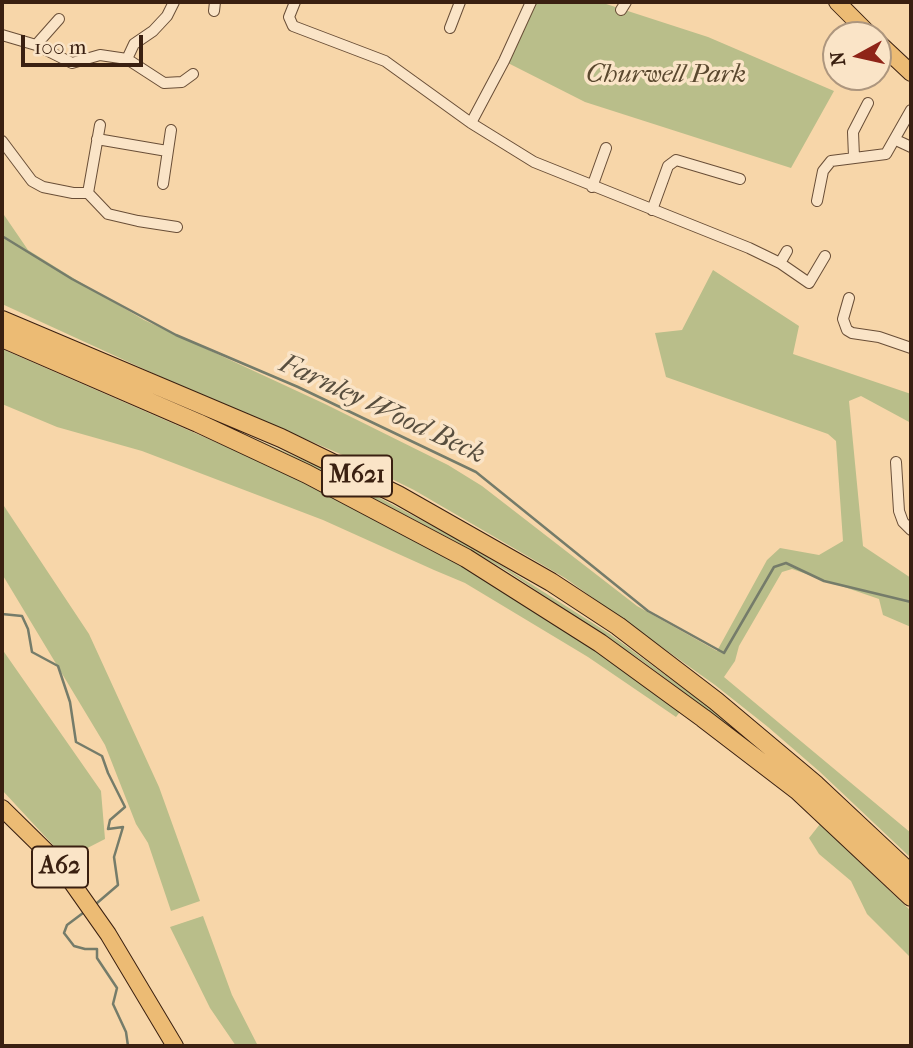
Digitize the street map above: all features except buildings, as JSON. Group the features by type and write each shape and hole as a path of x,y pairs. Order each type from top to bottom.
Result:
{"highway":[{"name":"M621","path":"2,320 281,438 397,495 551,582 618,626 716,701 816,785 911,874"},
{"name":"M621","path":"2,338 198,423 307,474 466,558 544,606 703,718 797,790 911,897"}],"main road":[{"path":"837,2 856,21"},
{"path":"892,55 911,73"},
{"name":"A62","path":"2,808 58,863 108,934 175,1046"}],"street":[{"path":"127,59 134,44 153,31 167,16 174,2"},
{"path":"295,2 289,17 293,26 385,61 471,122 534,162 748,248 780,263 809,283 825,256"},
{"path":"450,28 460,2"},
{"path":"471,122 531,2"},
{"path":"36,45 59,19"},
{"path":"2,35 36,45 72,63 100,55 127,59 164,83 182,82 193,74"},
{"path":"854,157 853,132 868,103"},
{"path":"817,201 827,165 831,161 886,154 911,110"},
{"path":"88,192 100,125"},
{"path":"163,184 171,130"},
{"path":"97,139 167,151"},
{"path":"896,140 911,147"},
{"path":"2,141 32,181 43,187 59,192 88,192 108,214 138,222 177,227"},
{"path":"592,187 606,148"},
{"path":"652,210 672,161 682,160 740,180"},
{"path":"780,263 787,251"},
{"path":"849,298 843,319 847,330 911,348"},
{"path":"895,463 899,511 903,522 911,530"}],"green space":[{"name":"Churwell Park","path":"531,2 600,2 708,37 822,86 822,91 834,91 791,168 585,102 504,61"},
{"path":"2,212 28,250 78,281 144,320 325,404 448,465 482,486 637,606 717,651 767,560 780,548 819,555 843,541 836,441 828,434 666,377 655,333 682,330 713,270 799,326 793,354 911,394 911,423 861,396 849,401 863,546 911,578 911,627 883,615 879,599 792,569 782,572 724,677 911,833 911,858 768,727 715,685 565,578 414,490 345,456 170,381 2,304"},
{"path":"2,327 333,473 509,570 610,634 749,737 903,875 911,884 911,889 802,786 747,739 638,658 507,571 321,471 2,330"},
{"path":"2,349 312,484 440,550 520,598 682,709 676,717 588,657 465,583 323,520 142,451 57,427 2,404"},
{"path":"2,503 89,634 159,787 200,901 171,911 148,843 136,824 105,745 2,574"},
{"path":"2,649 101,791 105,839 66,859 2,790"},
{"path":"820,824 911,911 911,958 867,914 851,881 819,854 809,838"},
{"path":"203,916 232,995 258,1046 236,1046 210,1008 170,927"}],"waterway":[{"name":"Farnley Wood Beck","path":"2,236 72,279 176,335 298,387 476,472 648,611 724,653 774,567 786,563 824,581 911,602"},
{"name":"Farnley Wood Beck","path":"2,614 22,616 28,629 32,652 58,666 70,702 76,742 102,756 125,807 110,820 108,829 123,827 114,857 118,885 97,903"},
{"name":"Farnley Wood Beck","path":"83,913 67,925 64,933 74,946 97,949 97,958 117,988 113,1004 126,1032 128,1046"}]}
